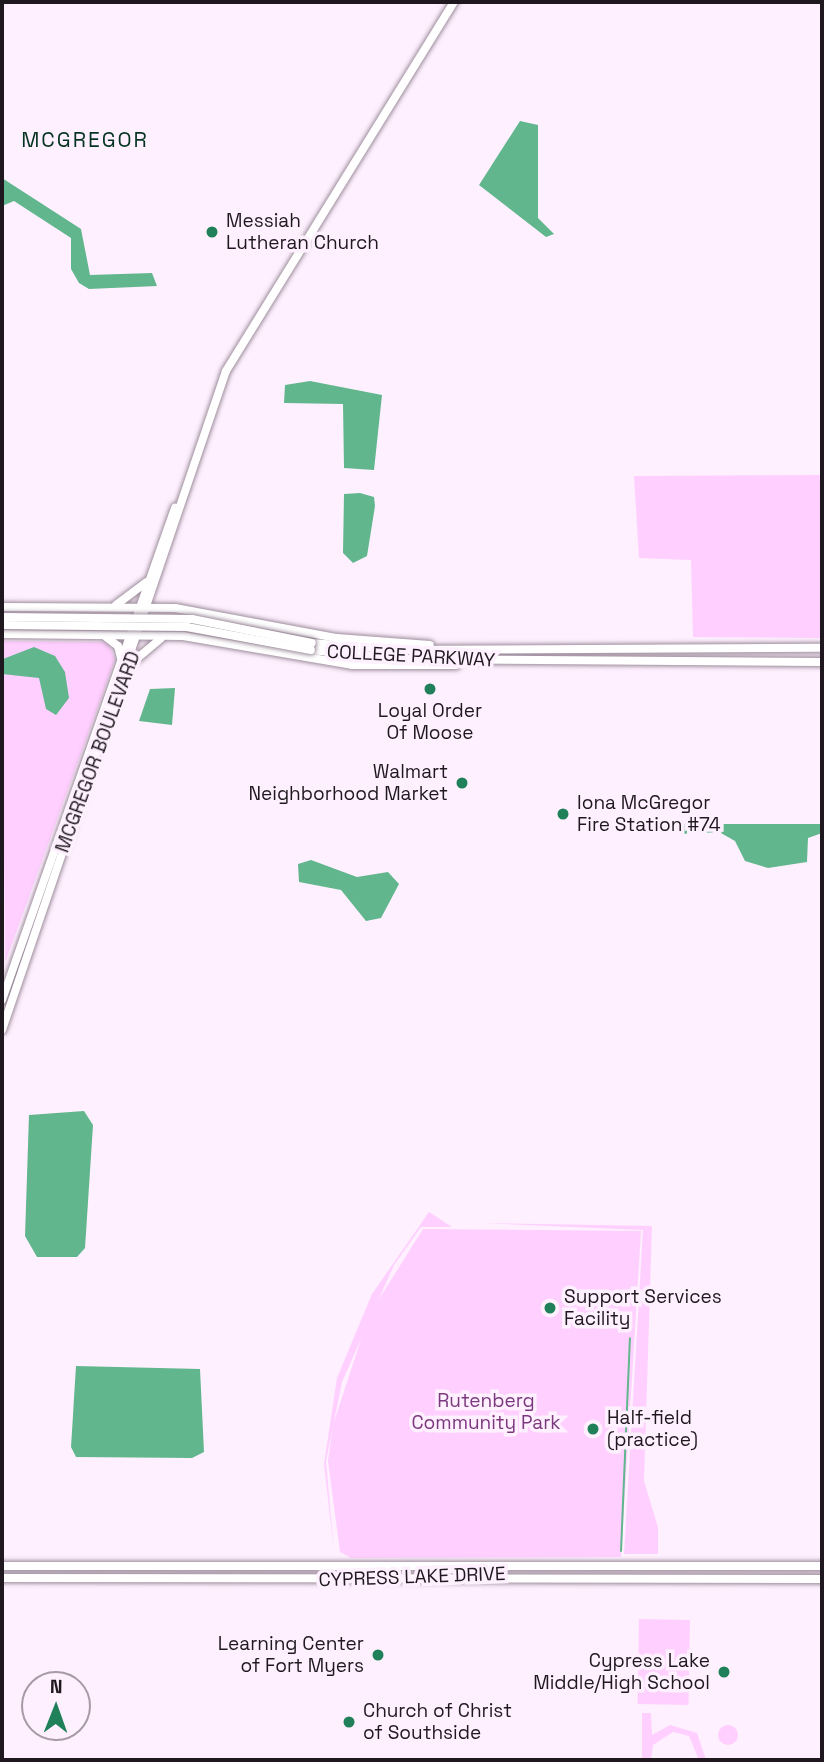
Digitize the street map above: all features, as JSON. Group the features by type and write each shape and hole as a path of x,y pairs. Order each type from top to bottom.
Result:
{"main road":[{"name":"MCGREGOR BOULEVARD","path":"2,1030 127,672 152,572 239,347 454,2"},
{"name":"MCGREGOR BOULEVARD","path":"140,621 157,585 190,473"},
{"path":"99,608 131,599 152,572"},
{"path":"157,585 160,598 179,608 337,638 485,649"},
{"path":"2,607 114,608 174,636 352,666 490,660"},
{"path":"99,608 109,621 99,635"},
{"path":"110,635 140,621 179,608"},
{"path":"174,636 173,625 179,608"},
{"name":"COLLEGE PARKWAY","path":"2,617 192,620 312,647 822,648"},
{"path":"2,634 129,636 140,621"},
{"name":"COLLEGE PARKWAY","path":"2,625 187,627 312,647 490,660 822,662"},
{"path":"99,635 115,642 121,662"},
{"name":"MCGREGOR BOULEVARD","path":"2,1000 129,636"},
{"path":"127,672 149,643 174,636"},
{"name":"CYPRESS LAKE DRIVE","path":"2,1566 611,1561 822,1566"},
{"path":"121,1566 121,1579"},
{"name":"CYPRESS LAKE DRIVE","path":"2,1578 822,1579"}],"green space":[{"path":"822,475 822,638 693,637 691,560 639,558 634,476"},
{"path":"2,641 101,642 109,644 115,660 5,963"},
{"path":"429,1212 452,1227 421,1227 394,1265 342,1382 326,1461 334,1552 324,1464 337,1378 372,1294"},
{"path":"482,1223 652,1226 644,1481 658,1527 658,1554 624,1554 643,1230"},
{"name":"Rutenberg Community Park","path":"423,1229 641,1231 621,1557 351,1558 340,1552 328,1461 333,1425 369,1315"},
{"path":"639,1619 690,1620 689,1705 638,1704"},
{"path":"642,1713 651,1713 652,1735 670,1725 697,1733 706,1760 699,1760 689,1736 673,1732 653,1745 651,1760 642,1760"},
{"path":"728,1725 735,1728 738,1735 735,1742 728,1745 721,1742 718,1735 721,1728"}],"shaded area":[{"path":"520,121 538,125 538,218 554,234 546,237 479,185"},
{"path":"2,178 81,229 90,275 152,273 157,286 89,289 79,283 71,269 71,238 14,201 2,206"},
{"path":"310,381 382,395 374,470 344,468 343,404 284,403 285,385"},
{"path":"360,493 374,497 375,506 367,556 353,563 343,553 344,494"},
{"path":"34,647 55,656 65,672 69,698 56,715 46,709 39,678 2,674 3,659"},
{"path":"175,688 172,725 139,721 150,689"},
{"path":"654,824 822,824 822,833 808,838 807,862 768,868 745,861 735,841 719,832 681,834"},
{"path":"311,860 357,877 388,872 399,884 381,918 366,921 341,890 299,882 298,864"},
{"path":"84,1111 93,1125 85,1248 77,1257 37,1257 25,1236 29,1115"},
{"path":"76,1366 200,1369 204,1452 192,1458 76,1457 71,1447"}],"waterway":[{"path":"621,1551 630,1338"}],"place":[{"name":"Messiah Lutheran Church","path":"212,232"},
{"name":"Loyal Order Of Moose","path":"430,689"},
{"name":"Walmart Neighborhood Market","path":"462,783"},
{"name":"Iona McGregor Fire Station #74","path":"563,814"},
{"name":"Support Services Facility","path":"550,1308"},
{"name":"Half-field (practice)","path":"593,1429"},
{"name":"Learning Center of Fort Myers","path":"378,1655"},
{"name":"Cypress Lake Middle/High School","path":"724,1672"},
{"name":"Church of Christ of Southside","path":"349,1722"}],"district":[{"name":"MCGREGOR","path":"85,140"}]}
